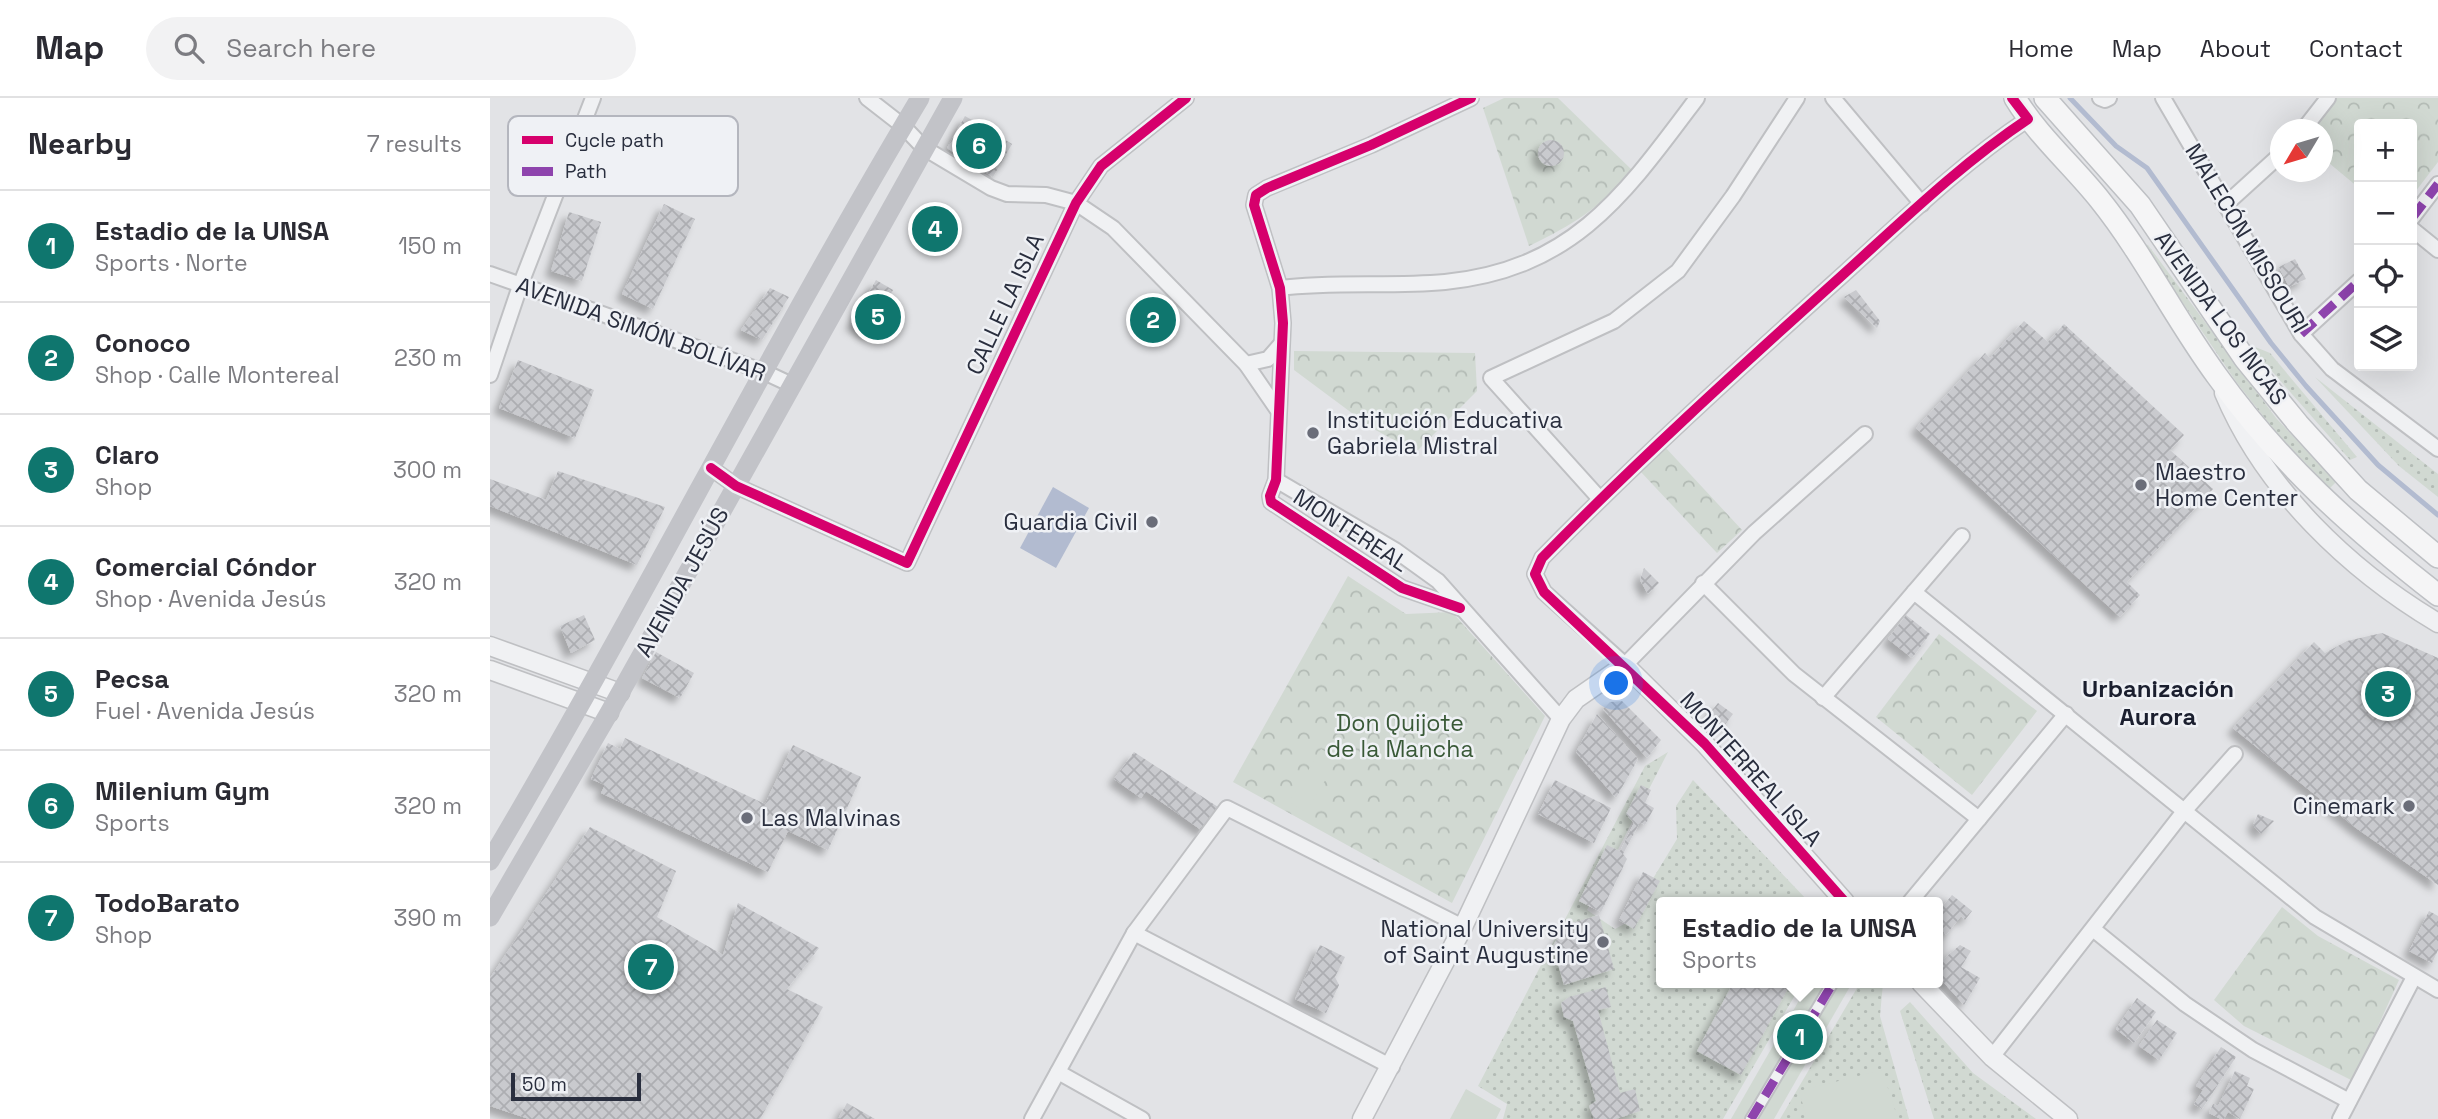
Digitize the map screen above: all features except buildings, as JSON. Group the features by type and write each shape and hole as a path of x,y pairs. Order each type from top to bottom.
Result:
{"main road":[{"name":"AVENIDA JESÚS","path":"490,861 582,702 762,371 920,98"},
{"name":"AVENIDA JESÚS","path":"490,917 609,713 953,98"},
{"name":"AVENIDA LOS INCAS","path":"2014,98 2028,118 2100,200 2217,377 2261,433 2330,507 2438,595"},
{"name":"AVENIDA LOS INCAS","path":"2045,98 2140,205 2245,359 2298,424 2358,489 2438,557"},
{"path":"860,202 886,218"},
{"path":"509,828 535,842"}],"street":[{"path":"586,116 593,98"},
{"path":"867,98 904,125 924,149 991,188 1007,194 1046,195 1076,203 1113,228 1246,364 1277,409"},
{"name":"CALLE LA ISLA","path":"736,486 907,562 1076,203 1101,166 1186,98"},
{"name":"MONTEREAL","path":"1460,608 1402,589 1271,502 1270,496 1276,480 1277,409 1282,344 1280,288 1254,205 1256,195 1267,188 1371,145 1471,98"},
{"path":"1280,288 1322,283 1442,282 1483,277 1513,267 1565,243 1615,203 1696,98"},
{"path":"1600,499 1491,378 1615,321 1678,271 1734,196 1797,98"},
{"path":"1833,98 1922,204"},
{"path":"2100,98 2109,98"},
{"name":"MALECÓN MISSOURI","path":"2163,98 2301,334 2332,369 2438,449"},
{"path":"2312,119 2328,98"},
{"path":"1625,665 1545,592 1535,573 1542,558 1664,435 1922,204 1999,138 2028,118"},
{"path":"2225,205 2270,164"},
{"path":"2417,211 2438,184"},
{"path":"490,375 520,286 555,196"},
{"path":"2417,233 2438,250"},
{"name":"AVENIDA SIMÓN BOLÍVAR","path":"490,274 762,371 792,385"},
{"path":"2301,334 2354,286"},
{"path":"1246,364 1268,359 1282,344"},
{"name":"AVENIDA LOS INCAS","path":"2217,377 2248,443 2275,482 2308,519 2385,586 2438,624"},
{"path":"1363,1119 1463,927 1561,719 1576,699 1625,665 1703,583 1865,434"},
{"path":"710,468 736,486"},
{"name":"MONTEREAL","path":"1276,480 1395,550 1438,581 1561,719"},
{"path":"1823,698 1962,536"},
{"path":"1703,583 1794,674 1979,819"},
{"path":"1914,592 2315,917 2438,990"},
{"path":"490,646 620,693"},
{"name":"MONTERREAL ISLA","path":"1625,665 1705,744 1841,897"},
{"path":"490,670 609,713"},
{"path":"1914,897 2066,714"},
{"path":"1992,1057 2185,810 2235,754"},
{"path":"1032,1119 1134,933 1227,808 1463,927"},
{"path":"2093,929 2185,1004 2253,1051 2349,1101"},
{"path":"1134,933 1392,1067"},
{"path":"2340,1119 2414,977"},
{"path":"1751,1119 1830,988"},
{"path":"1926,988 1992,1057 2068,1119"},
{"path":"1058,1072 1142,1119"}],"green space":[{"path":"1504,98 1558,98 1632,170 1585,214 1529,246 1483,108"},
{"path":"2337,98 2438,98 2438,162 2417,189 2417,119 2354,119 2354,184 2333,166 2333,119 2321,119"},
{"path":"2143,244 2148,245 2276,418 2336,482 2330,488 2279,436 2237,383"},
{"path":"2248,344 2270,353 2357,457 2350,460"},
{"path":"1294,351 1475,353 1477,391 1416,452 1372,428 1294,370"},
{"path":"2315,377 2438,474 2438,497 2399,466"},
{"path":"1665,447 1742,530 1717,553 1640,471"},
{"name":"Don Quijote de la Mancha","path":"1348,576 1406,614 1452,612 1545,716 1452,903 1233,782"},
{"path":"1939,634 2037,711 1972,795 1876,717"},
{"path":"1321,749 1338,759 1306,812 1289,802"},
{"path":"1668,752 1587,910 1615,929 1626,923 1677,839 1676,806 1693,780 1804,897 1656,897 1656,988 1799,988 1723,1119 1503,1119 1507,1104 1478,1086 1645,766"},
{"path":"2282,907 2318,936 2399,980 2353,1081 2244,1026 2214,1000"},
{"path":"1806,988 1849,988 1774,1119 1731,1119"},
{"path":"1857,988 1883,988 1880,1016 1909,1119 1780,1119"},
{"path":"1910,1002 1973,1073 2036,1119 1934,1119 1900,1011"},
{"path":"1882,1070 1898,1119 1807,1119 1799,1091"},
{"path":"1466,1089 1501,1109 1496,1119 1450,1119"}],"water":[{"path":"1053,487 1089,508 1056,568 1020,548"}],"waterway":[{"path":"2070,98 2116,146 2147,168 2271,343 2306,386 2378,465 2438,515"}],"marked path":[{"path":"2417,211 2438,184"},
{"path":"2301,334 2354,286"},
{"path":"1751,1119 1830,988"}],"cycle path":[{"path":"711,468 736,486 907,563 1076,203 1101,166 1186,98"},
{"path":"1460,608 1402,588 1271,502 1270,496 1276,480 1283,323 1280,288 1254,205 1256,195 1267,188 1371,145 1471,98"},
{"path":"1841,897 1705,744 1544,592 1535,574 1542,558 1724,382 1930,196 2028,119 2012,98"}],"place":[{"name":"Milenium Gym","path":"979,146"},
{"name":"Comercial Cóndor","path":"935,229"},
{"name":"Pecsa","path":"878,317"},
{"name":"Conoco","path":"1153,320"},
{"name":"Institución Educativa Gabriela Mistral","path":"1313,433"},
{"name":"Maestro Home Center","path":"2141,485"},
{"name":"Guardia Civil","path":"1152,522"},
{"name":"Claro","path":"2388,694"},
{"name":"Cinemark","path":"2409,806"},
{"name":"Las Malvinas","path":"747,818"},
{"name":"National University of Saint Augustine","path":"1603,942"},
{"name":"TodoBarato","path":"651,967"},
{"name":"Estadio de la UNSA","path":"1800,1037"}],"district":[{"name":"Urbanización Aurora","path":"2158,703"}]}
